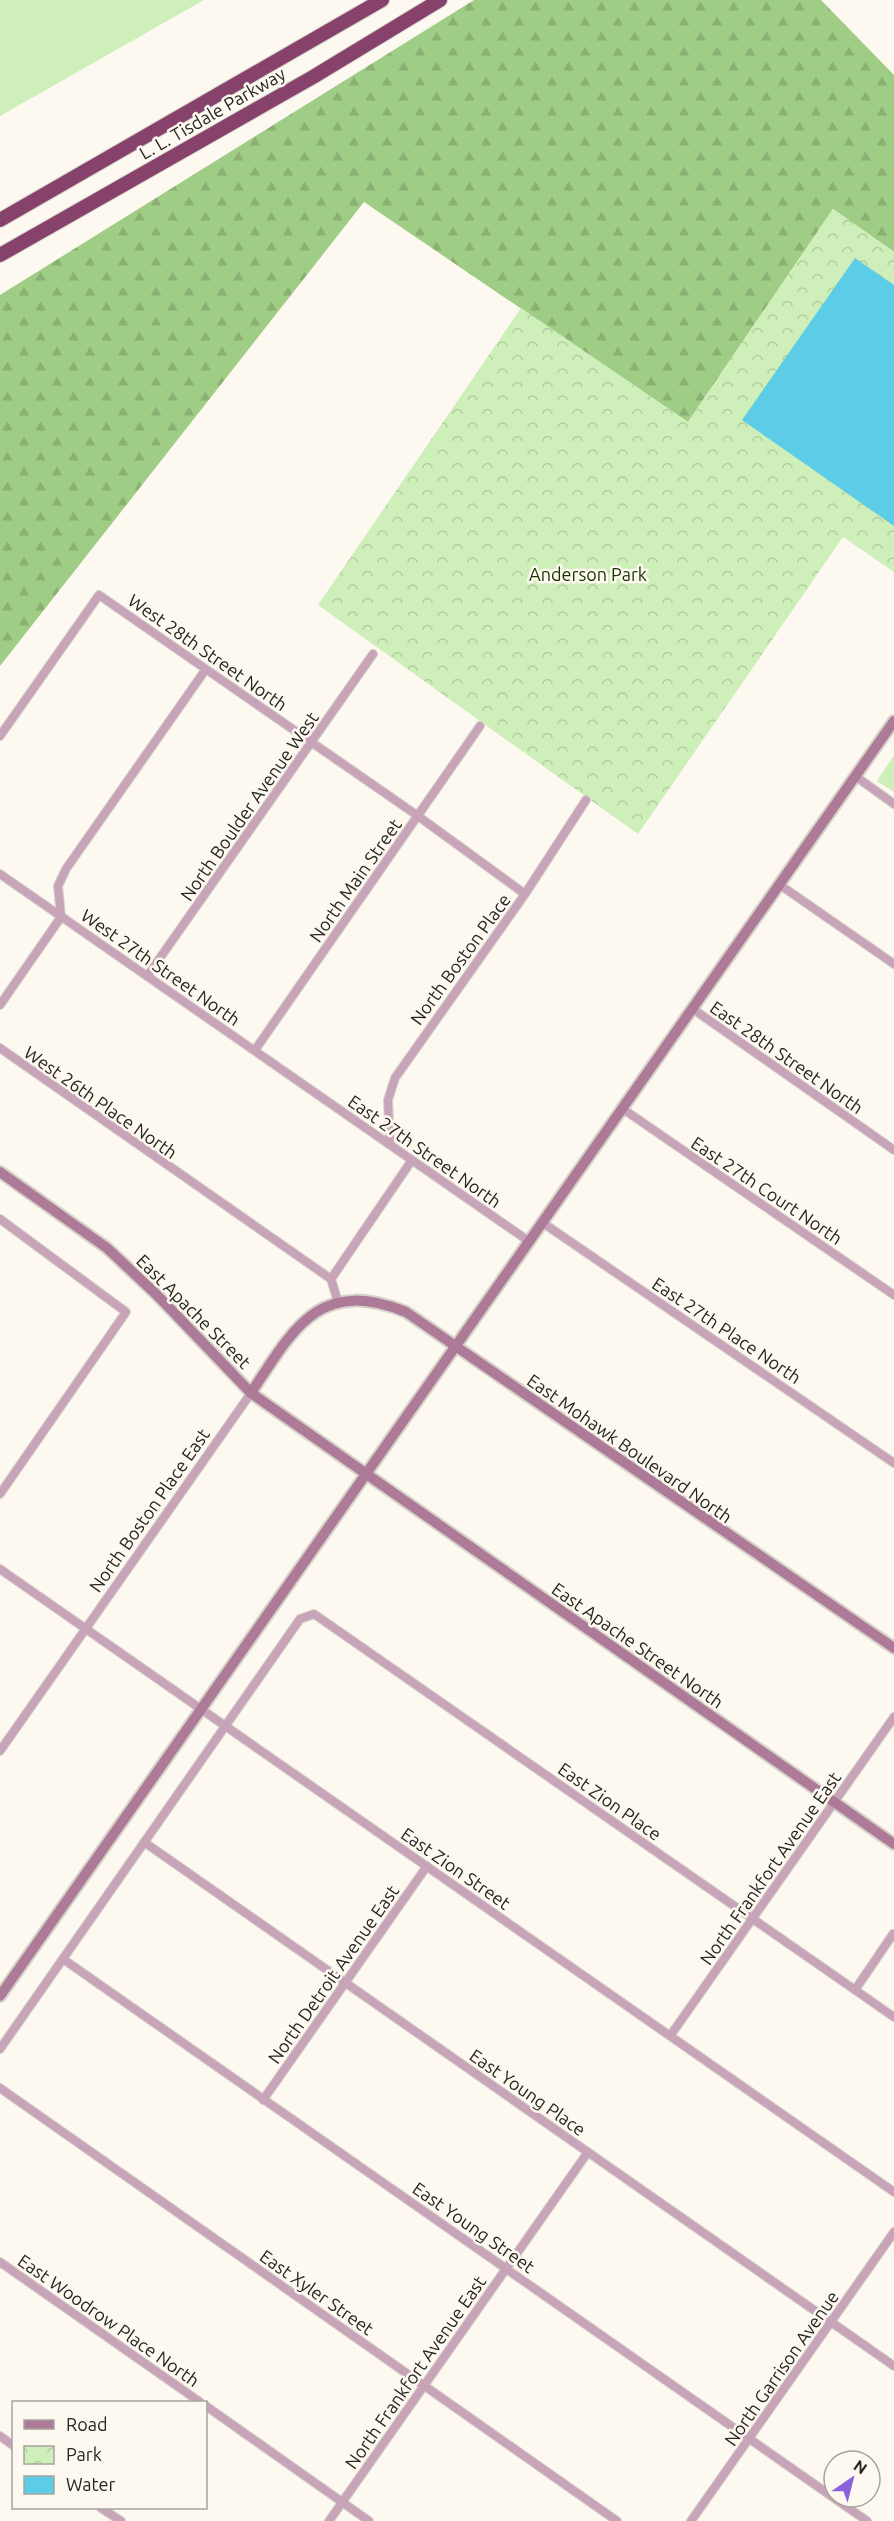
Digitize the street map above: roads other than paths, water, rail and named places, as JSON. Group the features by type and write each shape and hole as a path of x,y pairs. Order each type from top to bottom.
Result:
{"highway":[{"name":"L. L. Tisdale Parkway","path":"0,220 382,0"},
{"name":"L. L. Tisdale Parkway","path":"0,255 303,82 440,0"}],"main road":[{"path":"0,1996 364,1473 456,1347 894,721"},
{"name":"East Apache Street","path":"0,1172 107,1248 157,1295 251,1393 364,1473"},
{"name":"East Mohawk Boulevard North","path":"338,1302 365,1299 384,1303 406,1312 894,1648"},
{"name":"North Boston Place East","path":"251,1393 291,1333 304,1320 338,1302"},
{"name":"East Apache Street North","path":"364,1473 891,1841"}],"street":[{"name":"West 28th Street North","path":"0,736 99,595 418,816"},
{"name":"North Boulder Avenue West","path":"148,975 373,654"},
{"path":"0,1005 61,917 58,886 66,869 206,669"},
{"name":"North Main Street","path":"255,1050 480,726"},
{"path":"855,776 894,804"},
{"name":"North Boston Place","path":"390,1145 388,1100 395,1078 525,894 586,800"},
{"path":"418,816 525,894"},
{"name":"West 27th Street North","path":"0,874 304,1084"},
{"path":"780,885 894,964"},
{"name":"East 28th Street North","path":"693,1009 894,1150"},
{"name":"West 26th Place North","path":"0,1048 185,1180 331,1279"},
{"name":"East 27th Street North","path":"304,1084 530,1242"},
{"name":"East 27th Court North","path":"623,1109 894,1295"},
{"path":"338,1302 331,1279 412,1160"},
{"path":"0,1220 126,1312 0,1494"},
{"name":"East 27th Place North","path":"543,1223 894,1463"},
{"name":"North Boston Place East","path":"0,1751 251,1393"},
{"name":"East Zion Street","path":"0,1569 894,2192"},
{"name":"East Zion Place","path":"226,1726 300,1619 307,1616 319,1616 894,2017"},
{"name":"North Frankfort Avenue East","path":"670,2036 894,1717"},
{"path":"0,2049 226,1726"},
{"name":"East Young Place","path":"144,1842 894,2366"},
{"name":"North Detroit Avenue East","path":"263,2100 427,1866"},
{"path":"855,1990 893,1935"},
{"name":"East Young Street","path":"63,1959 867,2521"},
{"name":"East Xyler Street","path":"0,2088 617,2521"},
{"name":"North Frankfort Avenue East","path":"329,2521 588,2152"},
{"name":"North Garrison Avenue","path":"691,2521 894,2232"},
{"name":"East Woodrow Place North","path":"0,2262 197,2401"},
{"name":"East Woodrow Place North","path":"207,2407 369,2521"},
{"path":"103,2509 121,2521"}],"water":[{"path":"855,258 894,285 894,526 742,420"}],"park label":[{"name":"Anderson Park","path":"588,574"}]}
